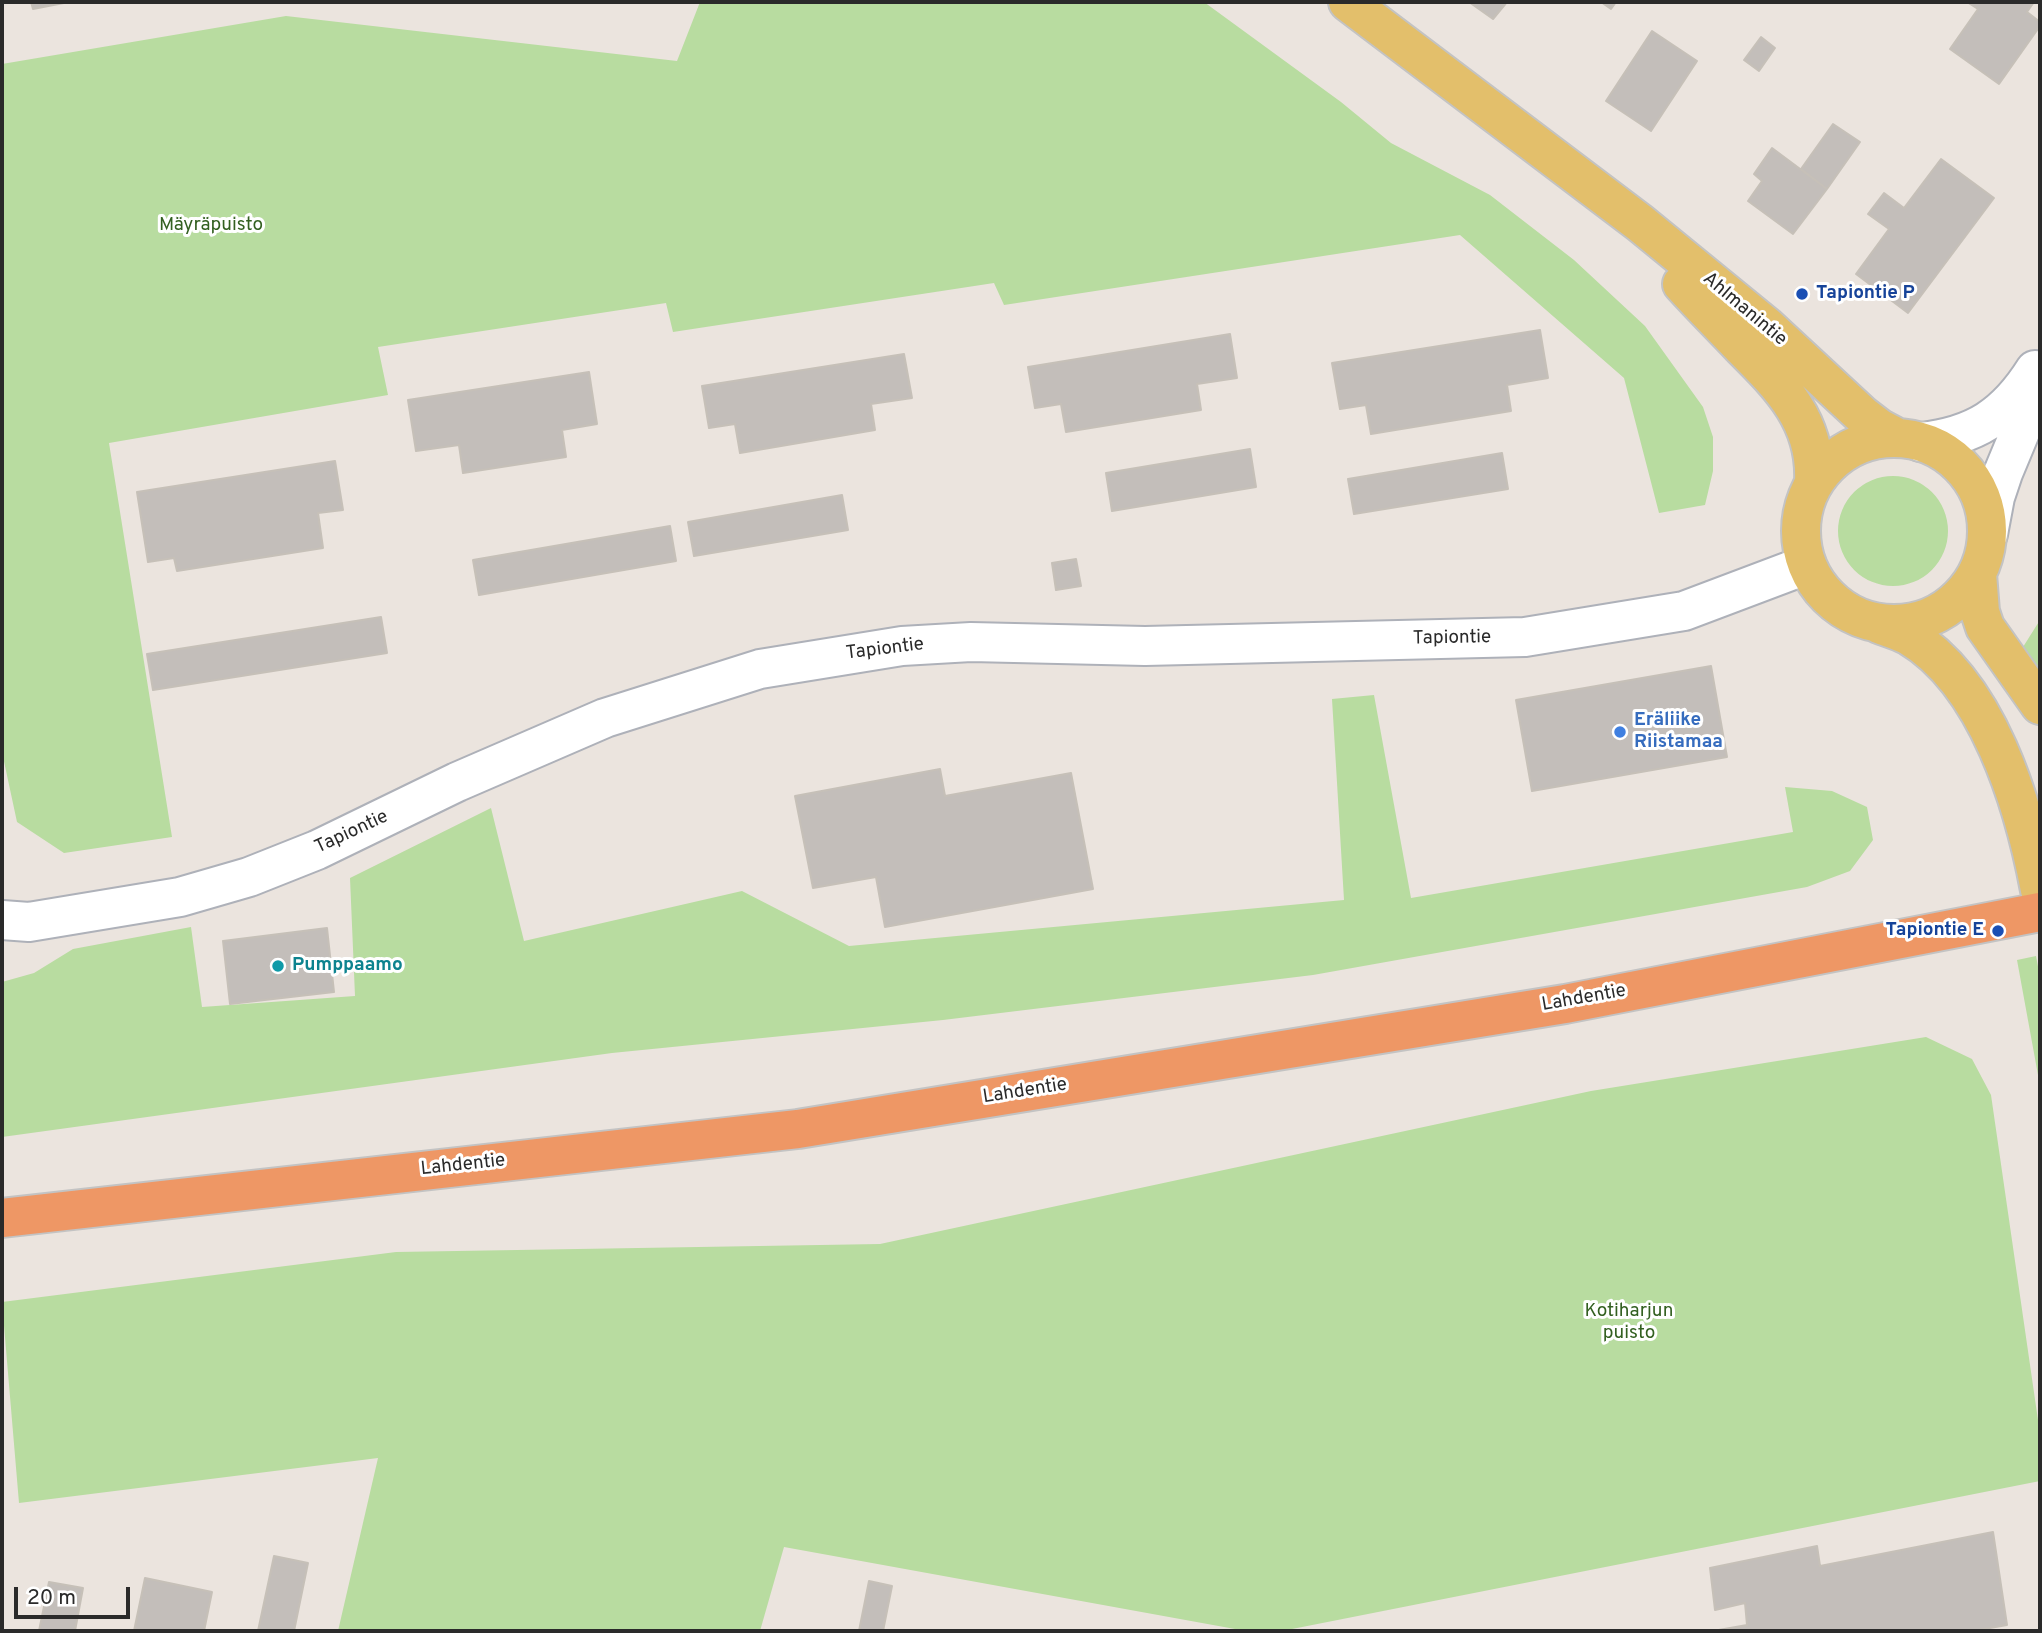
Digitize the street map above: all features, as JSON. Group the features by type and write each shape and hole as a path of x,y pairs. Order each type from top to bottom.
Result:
{"highway":[{"name":"Lahdentie","path":"2,1218 798,1129 1565,1004 2040,912"}],"main road":[{"name":"Ahlmanintie","path":"1348,2 1640,223 1766,326 1862,415 1879,428 1909,439"},
{"name":"Ahlmanintie","path":"1589,186 1781,387 1797,410 1811,441 1815,462 1814,482"},
{"path":"1879,624 1909,624 1933,616 1952,604 1977,574 1988,534 1984,504 1973,480 1956,460 1934,445 1909,439 1873,441 1838,457 1820,472 1807,493 1801,517 1800,541 1806,565 1823,593 1848,613 1907,635 1954,676 1986,722 2001,755 2031,843 2040,890"},
{"path":"1977,574 1980,612 1985,627 2040,705"}],"street":[{"path":"1909,439 1965,434 1980,426 2010,403 2040,363"},
{"path":"1988,534 1999,485 2040,384"},
{"name":"Tapiontie","path":"2,920 29,922 180,897 249,877 317,850 457,782 605,718 760,669 902,646 971,642 1145,646 1525,637 1684,611 1806,565"}],"green space":[{"name":"Mäyräpuisto","path":"700,2 1204,2 1341,102 1391,143 1490,195 1574,260 1645,326 1703,407 1713,437 1713,471 1705,505 1659,513 1624,378 1460,235 1004,305 994,283 673,332 666,303 378,347 388,395 109,443 172,837 64,853 17,822 2,752 2,64 286,16 677,61"},
{"path":"1893,476 1914,480 1932,492 1944,510 1948,531 1944,552 1932,570 1914,582 1893,586 1872,582 1854,570 1842,552 1838,531 1842,510 1854,492 1872,480"},
{"path":"2040,620 2040,669 2023,647"},
{"path":"1374,695 1411,898 1793,832 1785,787 1832,791 1867,807 1873,840 1850,871 1807,887 1313,975 943,1020 612,1053 2,1137 2,982 34,973 73,949 191,927 202,1007 355,996 350,878 491,808 524,941 742,891 849,946 1344,900 1332,699"},
{"path":"2036,956 2040,977 2040,1086 2017,960"},
{"name":"Kotiharjun puisto","path":"1926,1037 1972,1059 1991,1095 2040,1434 2040,1481 1282,1631 1246,1631 784,1547 760,1631 338,1631 378,1458 19,1503 2,1302 396,1252 880,1244 1591,1091"}],"building":[{"path":"31,2 69,2 33,9"},
{"path":"1469,2 1507,2 1493,19"},
{"path":"1601,2 1616,2 1611,9"},
{"path":"1967,2 2034,2 2027,12 2040,22 2040,26 1999,84 1950,49 1978,9"},
{"path":"1652,31 1697,61 1651,131 1606,101"},
{"path":"1761,37 1775,48 1759,71 1744,60"},
{"path":"1833,124 1860,142 1827,189 1801,169"},
{"path":"1772,148 1827,189 1793,234 1748,201 1762,181 1754,174"},
{"path":"1941,159 1994,198 1908,313 1856,274 1889,229 1868,214 1884,193 1904,208"},
{"path":"1540,330 1548,378 1507,385 1511,411 1371,434 1366,405 1340,409 1332,363"},
{"path":"1230,334 1237,378 1197,384 1201,410 1066,432 1061,404 1035,408 1028,367"},
{"path":"904,354 912,398 871,404 875,430 740,453 735,424 709,428 702,386"},
{"path":"589,372 597,424 562,430 566,457 463,473 459,445 416,451 408,400"},
{"path":"1250,449 1256,487 1112,511 1106,473"},
{"path":"1502,453 1508,489 1354,514 1348,479"},
{"path":"335,461 343,510 318,513 323,548 177,571 174,558 148,562 137,492"},
{"path":"842,495 848,530 694,556 688,522"},
{"path":"670,526 676,561 479,595 473,560"},
{"path":"1076,559 1081,586 1056,590 1052,563"},
{"path":"381,617 387,653 153,690 147,654"},
{"path":"1711,666 1727,757 1532,791 1516,700"},
{"path":"940,769 945,796 1071,773 1093,889 885,927 876,877 813,888 795,796"},
{"name":"Pumppaamo","path":"327,928 334,992 230,1004 223,941"},
{"path":"1993,1532 2007,1625 1973,1631 1713,1631 1747,1625 1745,1603 1715,1610 1710,1568 1817,1546 1820,1566"},
{"path":"274,1556 308,1563 294,1631 258,1631"},
{"path":"145,1578 212,1592 204,1631 134,1631"},
{"path":"869,1581 892,1586 883,1631 859,1631"},
{"path":"49,1582 83,1588 75,1631 39,1631"}],"place":[{"name":"Tapiontie P","path":"1802,294"},
{"name":"Eräliike Riistamaa","path":"1620,732"},
{"name":"Tapiontie E","path":"1998,931"},
{"name":"Pumppaamo","path":"278,966"}]}
